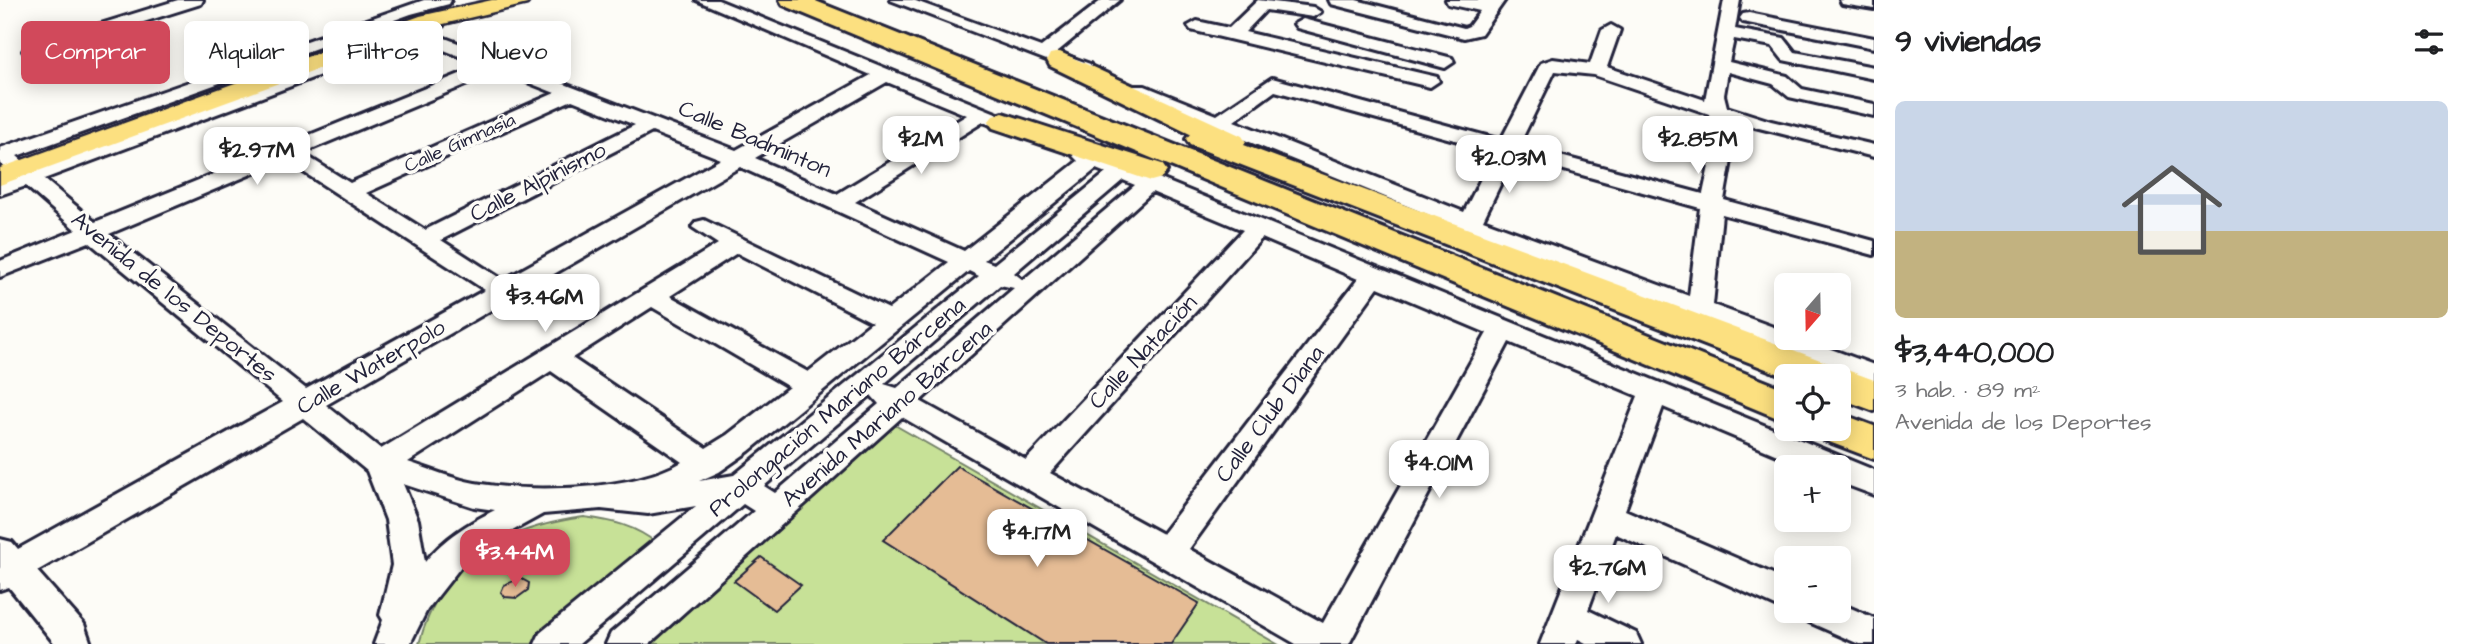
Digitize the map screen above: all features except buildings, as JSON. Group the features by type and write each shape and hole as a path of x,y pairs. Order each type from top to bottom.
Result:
{"highway":[{"path":"792,0 1417,258 1774,402"},
{"path":"848,0 1370,205 1791,364"},
{"path":"1051,57 1370,205"},
{"path":"992,118 1417,258"},
{"path":"1851,387 1874,396"},
{"path":"1851,434 1874,443"}],"main road":[{"path":"9,166 410,17 445,0"},
{"path":"309,68 428,22 520,0"},
{"path":"9,166 265,84"}],"street":[{"path":"128,21 195,0"},
{"path":"393,0 421,5"},
{"path":"0,188 9,166 421,5 445,0"},
{"path":"704,0 1806,455"},
{"path":"898,0 1051,57 1470,223 1874,375"},
{"path":"1051,57 1112,0"},
{"path":"1337,0 1463,36"},
{"path":"1454,0 1494,4"},
{"path":"1848,0 1874,4"},
{"path":"1233,34 1262,4 1313,12 1445,62"},
{"path":"1278,64 1426,88 1463,36 1475,30 1494,4"},
{"path":"443,22 471,10"},
{"path":"1219,123 1278,64 1313,12"},
{"path":"1729,15 1874,43"},
{"path":"1700,309 1712,203 1725,138 1714,95 1729,15"},
{"path":"1729,15 1778,43 1789,55 1874,73"},
{"path":"1196,26 1233,34 1278,64 1510,147 1874,248"},
{"path":"1597,70 1611,30"},
{"path":"1470,223 1548,67 1561,64 1597,70 1716,111 1874,151"},
{"path":"1720,65 1780,80 1796,93 1874,110"},
{"name":"Calle Waterpolo","path":"4,566 307,404 887,75"},
{"path":"0,270 457,82"},
{"name":"Calle Badminton","path":"548,84 738,158 1029,289"},
{"name":"Calle Gimnasia","path":"349,192 572,93"},
{"path":"838,204 992,118"},
{"name":"Calle Alpinismo","path":"424,240 652,124"},
{"path":"286,152 503,291"},
{"name":"Prolongación Mariano Bárcena","path":"601,497 678,479 708,464 1093,160"},
{"name":"Avenida de los Deportes","path":"9,166 380,465 474,495 537,502 601,497 648,502 740,486"},
{"name":"Prolongación Mariano Bárcena","path":"553,644 1121,172"},
{"name":"Avenida Mariano Bárcena","path":"624,644 1150,183"},
{"path":"704,227 891,321"},
{"name":"Calle Natación","path":"1028,476 1258,228"},
{"path":"380,465 736,243"},
{"name":"Calle Club Diana","path":"1167,553 1373,276"},
{"path":"652,296 810,386"},
{"path":"834,367 1329,644 1503,330"},
{"path":"552,358 708,464"},
{"path":"1623,644 1563,631 1654,392"},
{"name":"Avenida de los Deportes","path":"380,465 402,520 409,565 394,637"},
{"path":"1851,474 1874,483"},
{"path":"740,486 777,510"},
{"name":"Avenida de los Deportes","path":"394,637 433,573 451,554 482,531 537,502"},
{"path":"1607,516 1774,590"},
{"path":"4,566 71,635 73,644"},
{"path":"1849,623 1874,634"}],"green space":[{"path":"893,424 1277,644 652,644"},
{"path":"584,517 623,525 658,544 532,644 419,644 429,615 443,590 479,553 527,530"}]}
